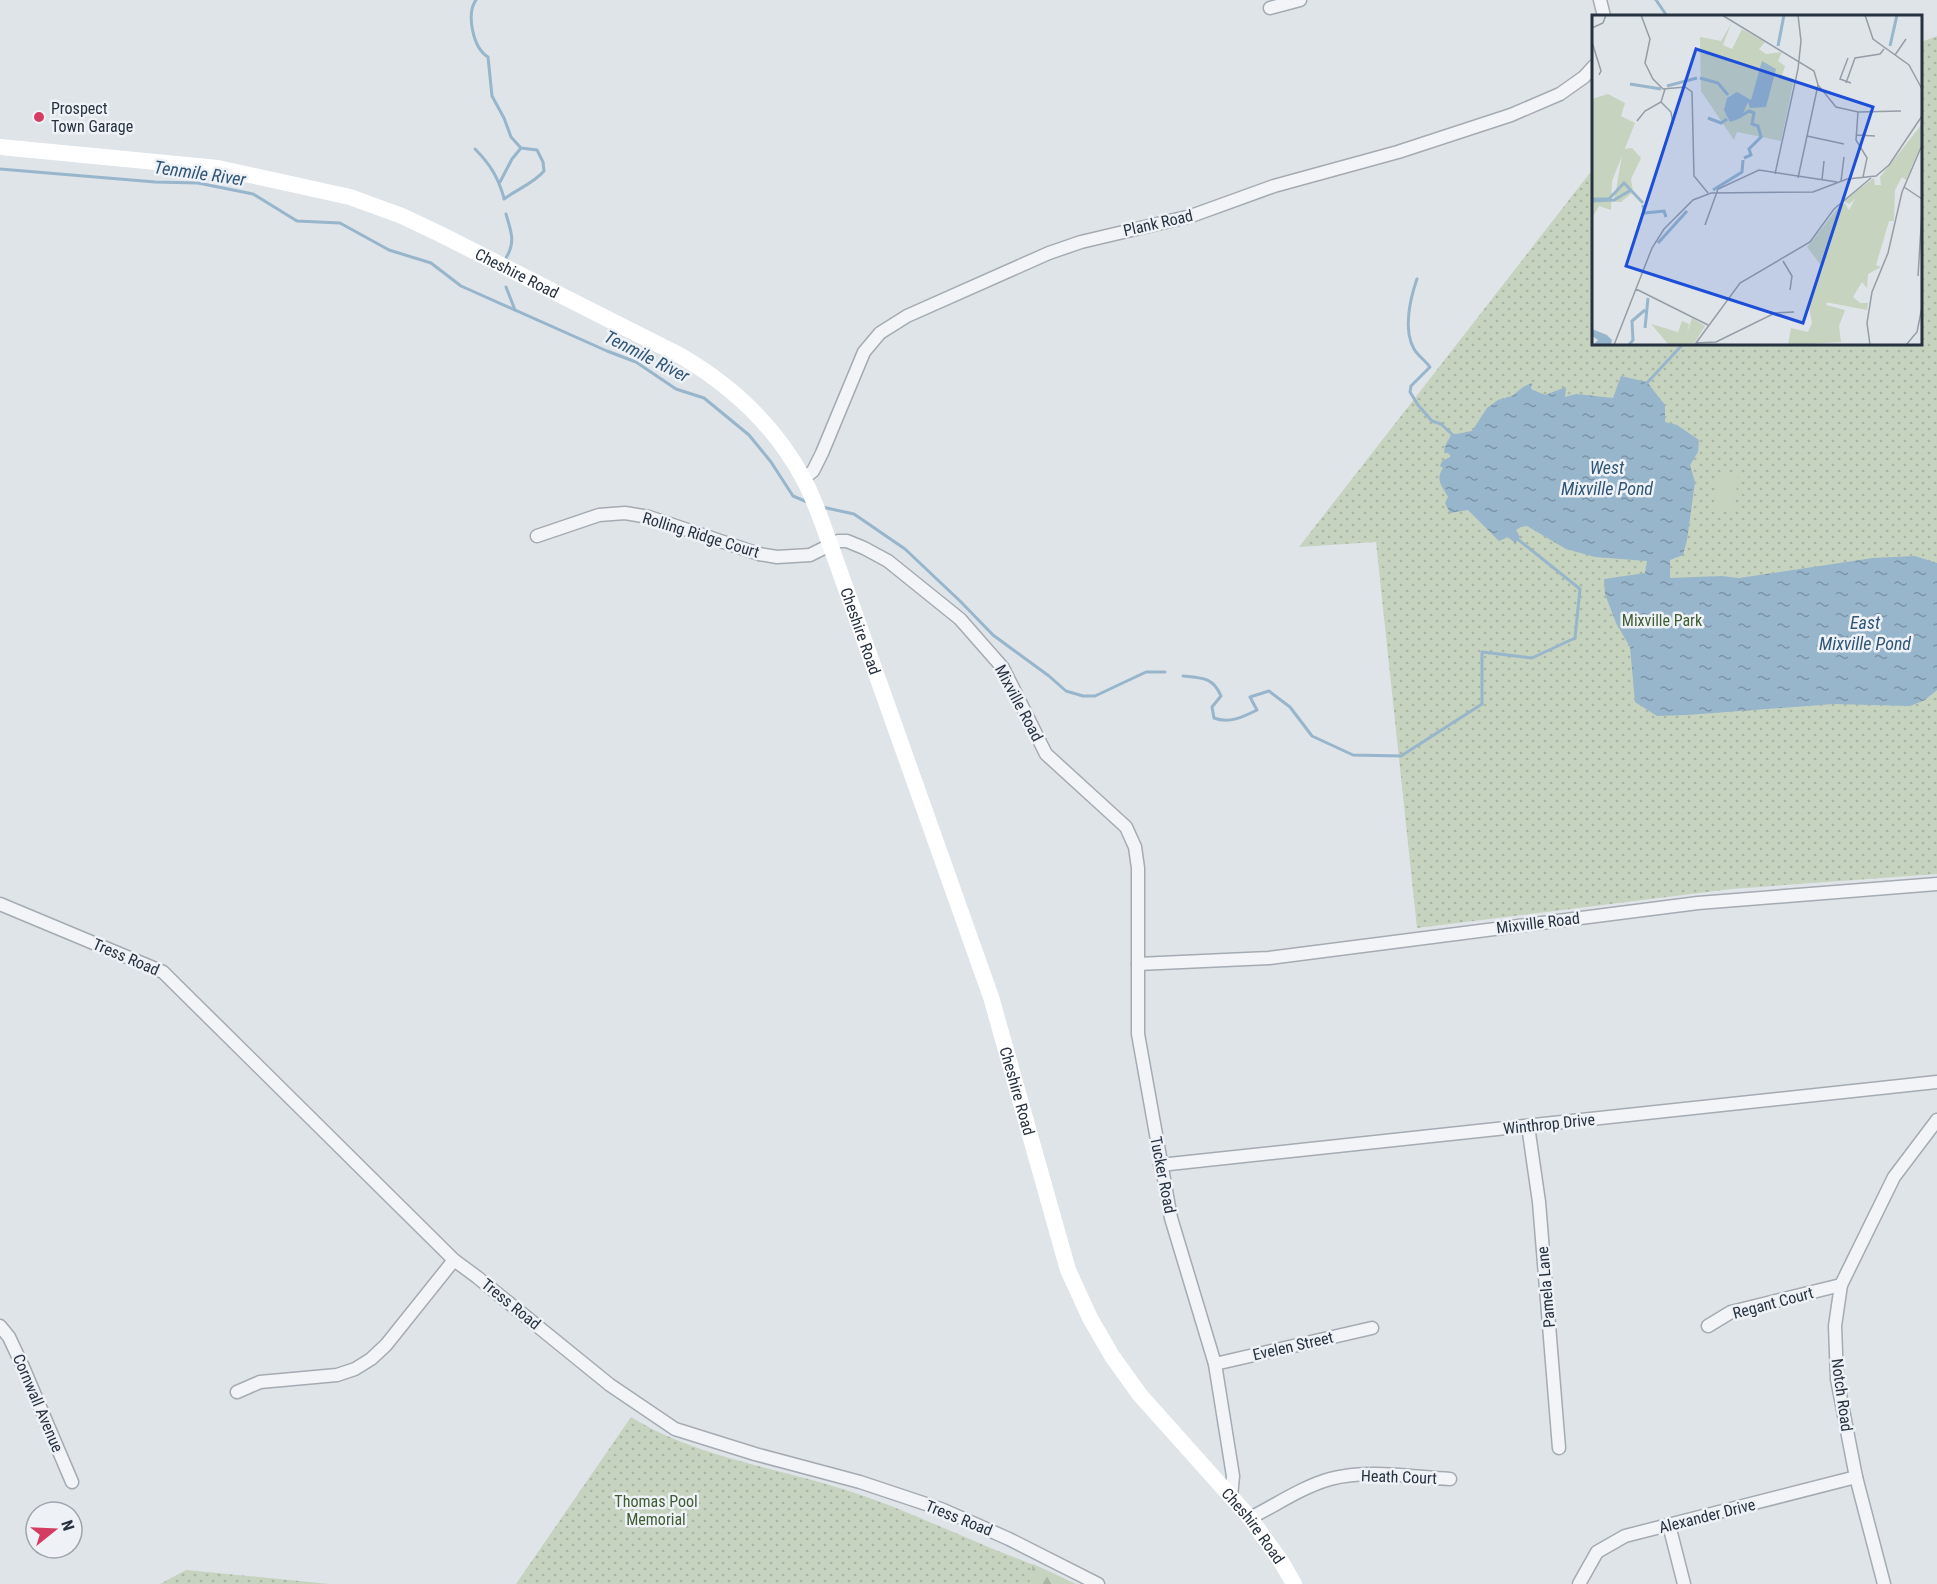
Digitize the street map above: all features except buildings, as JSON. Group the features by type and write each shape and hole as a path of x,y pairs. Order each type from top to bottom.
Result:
{"main road":[{"name":"Cheshire Road","path":"0,147 218,168 350,197 402,216 572,300 709,372 752,410 782,446 803,479 830,544 991,997 1068,1270 1090,1318 1112,1356 1140,1395 1250,1518 1294,1584"}],"street":[{"path":"1270,8 1300,0"},
{"path":"1600,0 1604,15"},
{"name":"Plank Road","path":"803,479 813,471 822,453 864,352 880,333 907,316 1049,253 1081,242 1191,216 1274,186 1398,152 1511,116 1560,94 1584,77 1592,67"},
{"name":"Rolling Ridge Court","path":"537,536 599,515 625,513 649,517 759,554 777,557 810,555 830,544"},
{"name":"Mixville Road","path":"830,544 847,541 888,561 960,619 1003,668 1046,754 1125,827 1135,847"},
{"name":"Tucker Road","path":"1135,847 1138,868 1138,1034 1171,1218 1215,1364 1233,1476 1231,1497"},
{"name":"Mixville Road","path":"1138,964 1269,958 1698,903 1937,884"},
{"name":"Tress Road","path":"0,904 163,972 454,1260 610,1385 675,1429 755,1454 860,1482 941,1509 1009,1539 1098,1584"},
{"name":"Winthrop Drive","path":"1160,1165 1937,1082"},
{"name":"Notch Road","path":"1884,1584 1856,1477 1837,1379 1835,1326 1841,1285 1894,1177 1937,1120"},
{"name":"Pamela Lane","path":"1528,1126 1539,1202 1559,1448"},
{"path":"237,1392 260,1382 337,1375 356,1369 386,1345 454,1260"},
{"name":"Regant Court","path":"1708,1326 1731,1312 1841,1285"},
{"name":"Cornwall Avenue","path":"0,1326 14,1347 72,1482"},
{"name":"Evelen Street","path":"1215,1364 1372,1328"},
{"name":"Heath Court","path":"1250,1518 1329,1480 1361,1474 1450,1479"},
{"name":"Alexander Drive","path":"1579,1584 1597,1552 1625,1536 1856,1477"},
{"path":"1669,1525 1684,1584"}],"green space":[{"name":"Mixville Park","path":"1937,36 1937,874 1731,889 1417,928 1376,542 1299,547 1592,170 1592,345 1922,345 1922,42"},
{"path":"1718,472 1738,475 1734,513 1713,510"},
{"name":"Thomas Pool Memorial","path":"631,1417 656,1431 708,1452 819,1482 883,1503 1047,1570 1072,1584 516,1584"},
{"path":"1033,1564 1076,1584 1029,1584"},
{"path":"186,1570 330,1584 160,1584"}],"water":[{"path":"1621,376 1647,382 1665,405 1665,422 1677,425 1699,440 1698,452 1690,465 1695,482 1687,540 1683,555 1670,560 1670,578 1722,576 1739,578 1873,558 1915,556 1937,563 1937,690 1925,700 1910,706 1833,704 1687,715 1657,716 1635,702 1630,647 1616,623 1605,594 1604,579 1645,573 1647,561 1595,557 1566,549 1527,526 1516,530 1520,537 1515,543 1508,537 1499,541 1468,510 1450,513 1445,503 1448,497 1439,480 1443,468 1440,466 1442,461 1450,457 1450,453 1444,453 1451,435 1472,431 1487,408 1498,400 1512,396 1532,383 1531,389 1545,395 1566,387 1565,397 1576,394 1613,398"}],"waterway":[{"path":"476,0 471,22 478,46 488,57 492,96 511,137 521,148 537,150 543,162 544,171 540,175 504,199"},
{"path":"1656,0 1666,15"},
{"path":"500,182 512,159 521,148"},
{"path":"475,149 493,171 504,198"},
{"name":"Tenmile River","path":"0,169 155,182 198,183 253,194 297,221 340,223 389,250 431,263 461,286 636,362 676,389 704,398 749,435 771,462 793,496 807,502"},
{"path":"506,214 512,241 506,258"},
{"path":"1417,279 1410,305 1409,333 1417,354 1430,367 1411,386 1410,392 1432,421 1441,424 1454,436"},
{"path":"506,287 515,310"},
{"path":"1646,384 1682,345"},
{"name":"Tenmile River","path":"822,507 854,514 905,549 993,635 1066,691 1083,696 1095,696 1146,672 1165,672"},
{"name":"Tenmile River","path":"1183,676 1206,680 1218,690 1221,696 1212,707 1214,718 1231,720 1252,713 1257,710 1250,697 1269,691 1290,707 1312,736 1353,755 1401,756 1482,704 1482,652 1532,658 1575,638 1580,589 1515,537"}],"place":[{"name":"Prospect Town Garage","path":"39,117"}],"water label":[{"name":"West Mixville Pond","path":"1607,477"},
{"name":"East Mixville Pond","path":"1865,632"}]}
